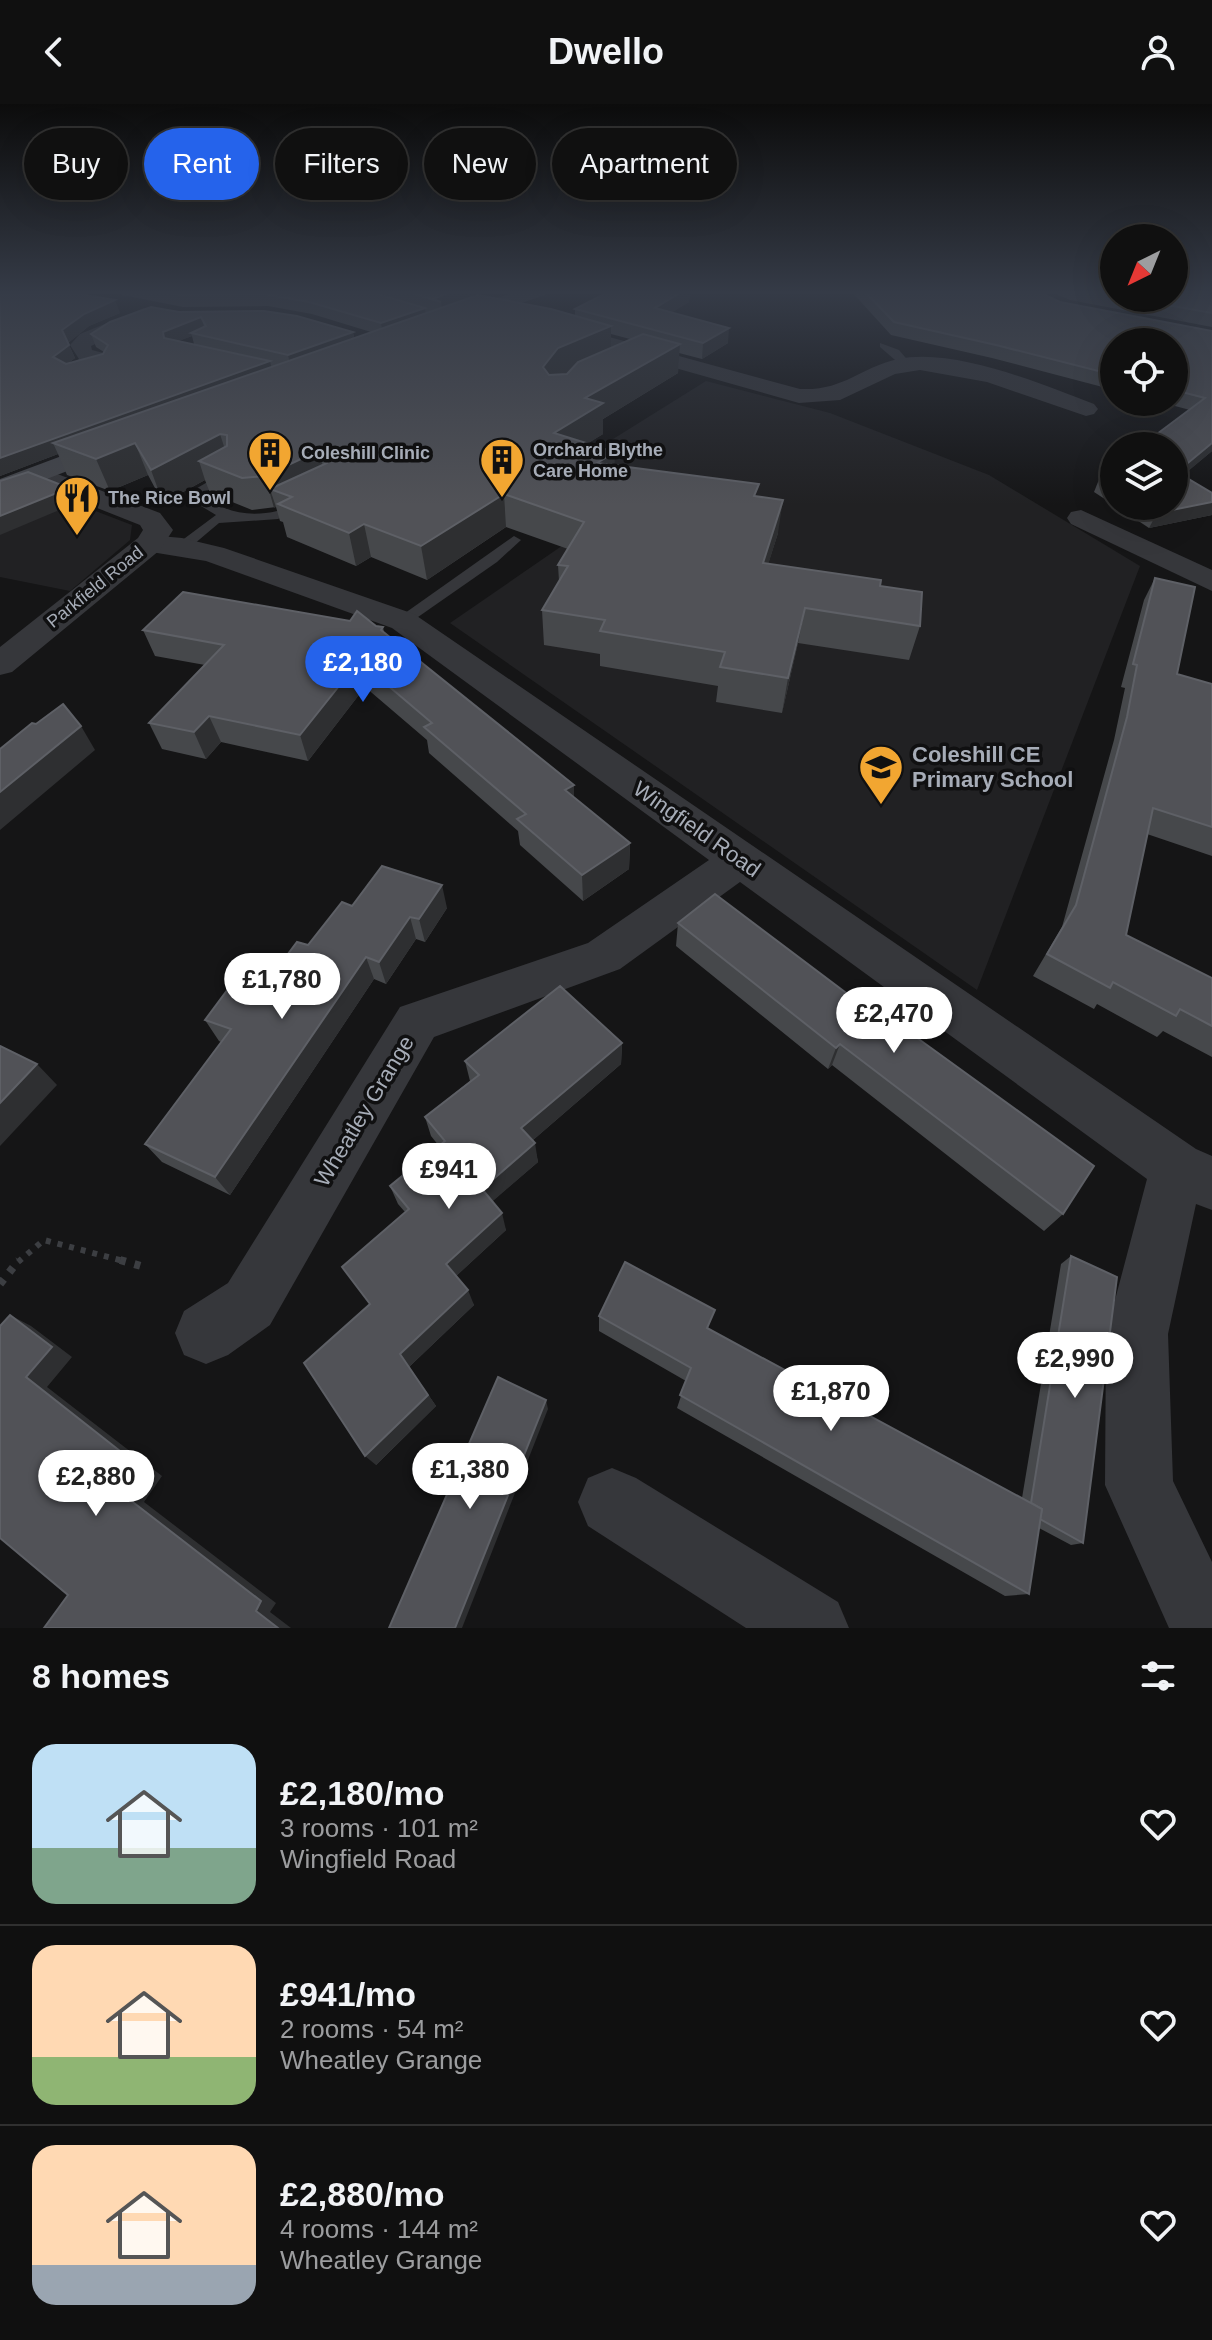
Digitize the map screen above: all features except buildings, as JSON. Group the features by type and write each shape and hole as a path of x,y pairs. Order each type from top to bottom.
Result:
{"main road":[{"path":"0,489 144,434"}],"street":[{"path":"73,369 91,362"},
{"path":"611,365 617,362"},
{"path":"676,362 799,396 818,398 840,395 906,364 976,374 1042,399 1086,409"},
{"name":"Parkfield Road","path":"0,664 166,545 150,519 39,475"},
{"path":"1081,518 1212,582"},
{"name":"Wingfield Road","path":"166,545 214,554 403,621 740,860 1194,1175"},
{"name":"Wheatley Grange","path":"206,1333 249,1304 417,1022 604,956 740,860"},
{"path":"1194,1175 1137,1334 1139,1485 1206,1628"},
{"path":"612,1502 812,1628"}],"lane":[{"path":"226,516 206,503 198,491 232,472"},
{"path":"166,545 226,516 278,515 314,499"},
{"path":"403,621 514,540"}],"path":[{"path":"0,1284 23,1256 44,1240 148,1268"}],"shaded area":[{"name":"Coleshill CE Primary School","path":"706,381 830,413 989,475 1140,566 977,990 450,623 643,490 573,464"},
{"path":"33,487 132,525 130,540 70,591 0,577 0,500"}],"place":[{"name":"Coleshill Clinic","path":"270,492"},
{"name":"Orchard Blythe Care Home","path":"502,499"},
{"name":"The Rice Bowl","path":"77,537"},
{"name":"Coleshill CE Primary School","path":"881,806"}]}
